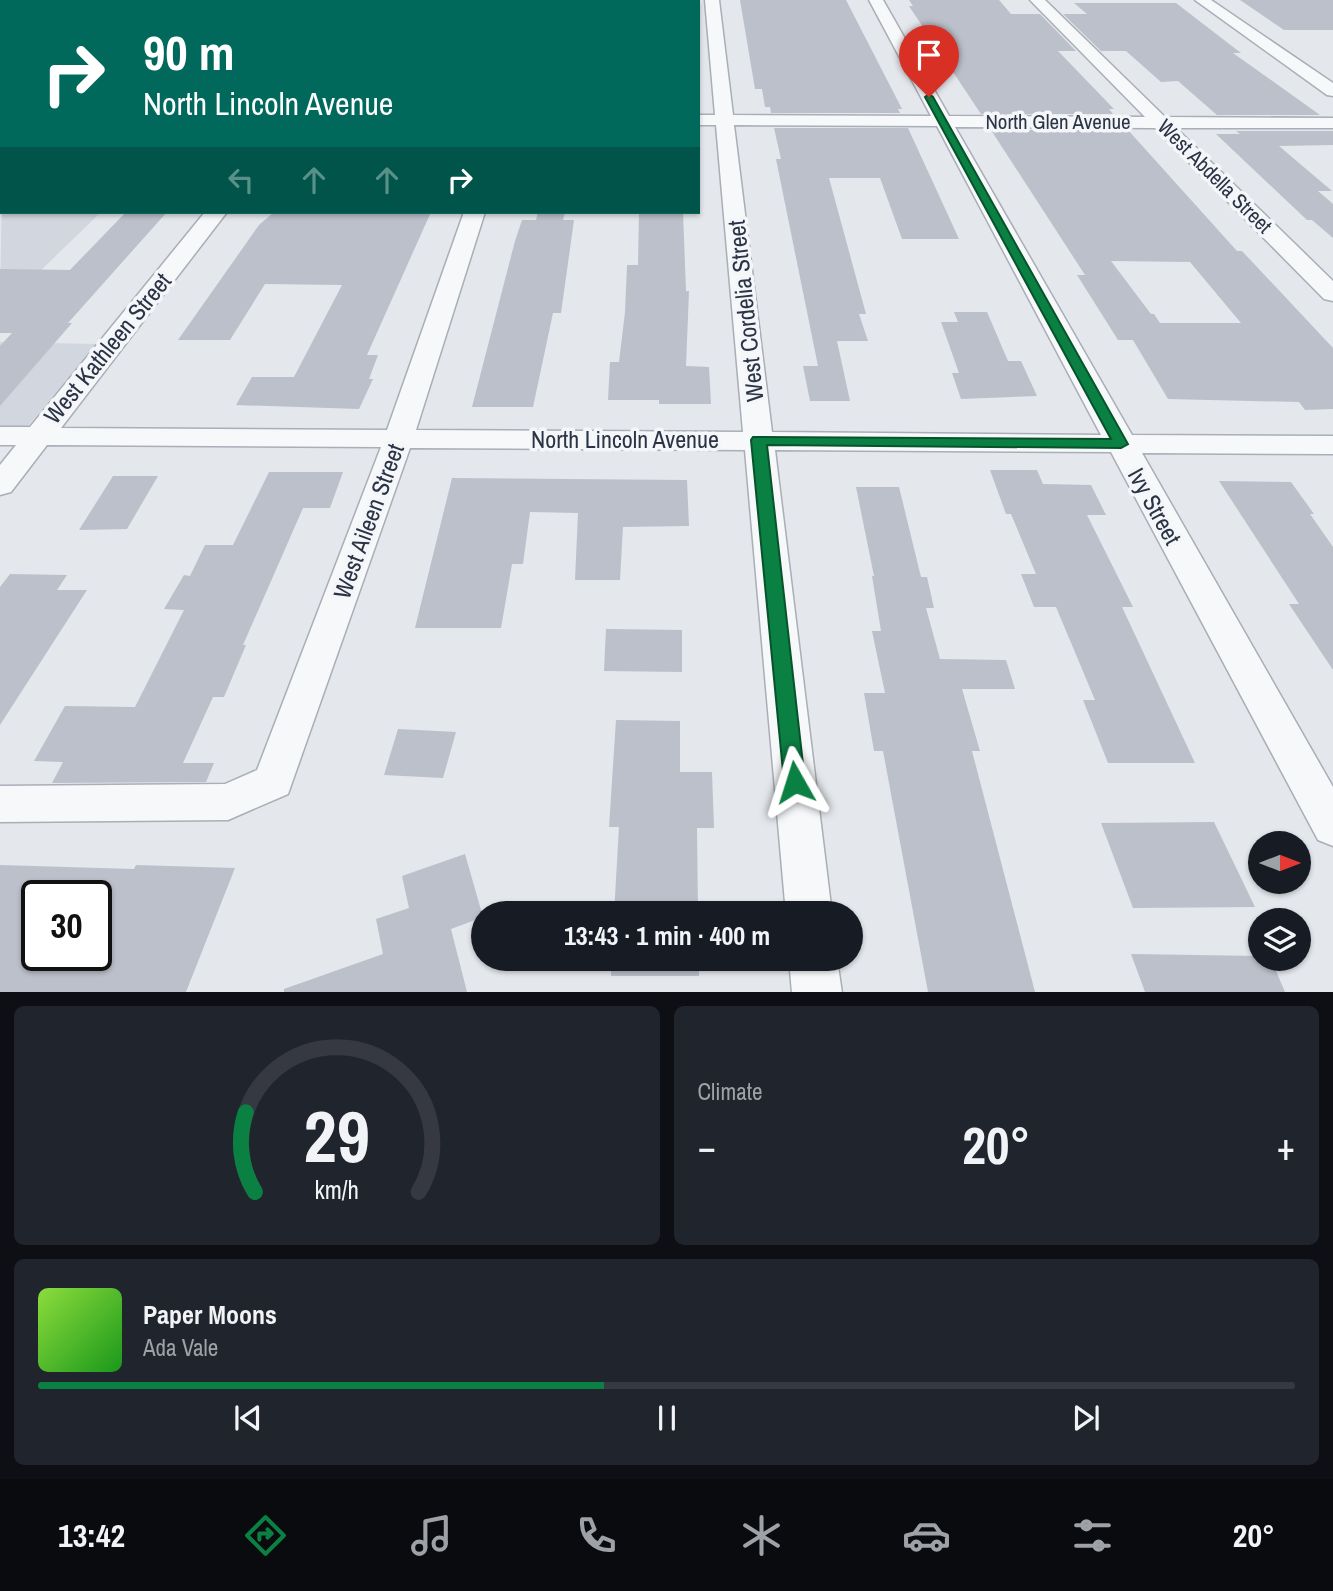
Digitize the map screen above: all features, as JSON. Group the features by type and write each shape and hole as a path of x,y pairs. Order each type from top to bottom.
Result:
{"street":[{"name":"West Cordelia Street","path":"712,0 711,120 759,440 807,901"},
{"name":"Ivy Street","path":"876,0 1333,827"},
{"name":"West Abdella Street","path":"1037,0 1333,294"},
{"path":"1202,0 1333,90"},
{"name":"North Glen Avenue","path":"711,120 1333,123"},
{"name":"West Kathleen Street","path":"0,485 214,214"},
{"name":"West Aileen Street","path":"0,804 228,802 273,782 399,438 474,214"},
{"name":"North Lincoln Avenue","path":"0,436 1333,445"},
{"path":"814,971 817,992"}],"lane":[{"path":"163,0 198,0"}],"shaded area":[{"path":"1,214 99,214 0,310"},
{"path":"0,342 96,344 27,427 0,427"}],"building":[{"path":"740,0 846,0 902,109 898,109 900,113 771,113 770,107 765,107 762,89 755,89"},
{"path":"909,0 999,0 1011,14 1040,14 1076,51 1058,51 1114,109 1109,109 1113,114 981,114 909,6 913,6"},
{"path":"1240,0 1333,0 1333,30 1284,30"},
{"path":"1074,3 1176,3 1241,53 1233,53 1320,115 1217,115 1178,81 1161,82 1126,51 1101,51 1063,14 1087,14"},
{"path":"774,128 908,128 959,239 902,239 880,178 829,178 866,314 859,314 868,341 837,341 850,401 810,401 803,366 818,366 776,159 781,159"},
{"path":"991,130 1128,130 1237,251 1242,251 1333,348 1333,409 1305,410 1299,402 1168,399 1133,340 1118,340 1077,275 1085,275","holes":["1111,261 1190,262 1241,323 1160,323"]},
{"path":"1236,131 1333,131 1333,145 1279,146 1332,191 1318,191 1333,204 1333,238 1312,220 1307,220 1216,134 1240,134"},
{"path":"124,214 165,214 68,323 72,323 0,406 0,346 12,333 0,333 0,269 70,270"},
{"path":"272,214 430,214 367,355 378,355 369,379 373,379 359,409 236,405 252,377 294,377 342,285 265,284 230,340 178,340 259,225"},
{"path":"538,214 564,214 563,220 574,220 561,313 553,313 533,407 472,407 522,220 536,220"},
{"path":"639,214 683,214 686,291 689,291 686,366 709,367 711,404 608,400 610,362 619,362 627,265 638,265"},
{"path":"954,312 987,312 1008,361 1021,361 1037,396 961,399 952,373 959,373 941,322 958,322"},
{"path":"990,470 1037,470 1043,484 1091,485 1106,515 1087,515 1133,607 1122,607 1195,763 1108,763 1083,700 1095,700 1056,607 1034,607 1021,574 1036,574 1011,514 1006,514"},
{"path":"269,472 343,472 330,508 303,508 243,645 246,645 224,697 213,697 183,763 214,763 206,782 52,783 63,762 34,761 65,706 135,707 184,610 164,609 184,575 190,576 205,545 233,545"},
{"path":"113,476 158,476 127,529 79,530"},
{"path":"452,478 687,480 689,526 623,527 620,580 575,580 578,513 530,512 523,564 512,564 501,628 415,628"},
{"path":"1219,481 1291,482 1314,514 1310,514 1333,547 1333,670 1289,604 1299,604"},
{"path":"856,487 899,487 921,577 927,577 934,608 926,608 940,659 1006,660 1015,689 962,689 980,751 972,751 1035,992 928,992 883,751 874,751 864,693 885,693 872,631 881,631 874,576"},
{"path":"10,574 67,575 57,590 87,590 0,725 0,587"},
{"path":"606,629 682,630 682,672 604,671"},
{"path":"616,720 680,721 680,772 712,772 714,828 697,828 698,901 615,901 619,827 609,827"},
{"path":"398,729 456,732 443,778 384,775"},
{"path":"1214,822 1255,907 1133,908 1101,823"},
{"path":"465,854 478,901 471,901 471,922 451,929 467,992 284,992 284,989 383,954 376,919 409,908 402,876"},
{"path":"0,865 134,869 136,865 235,868 186,992 0,992"},
{"path":"1131,954 1248,956 1248,971 1276,971 1285,992 1145,992"},
{"path":"611,971 699,971 699,976 611,976"}],"route":[{"path":"795,782 759,440 1121,444 929,97"}]}
